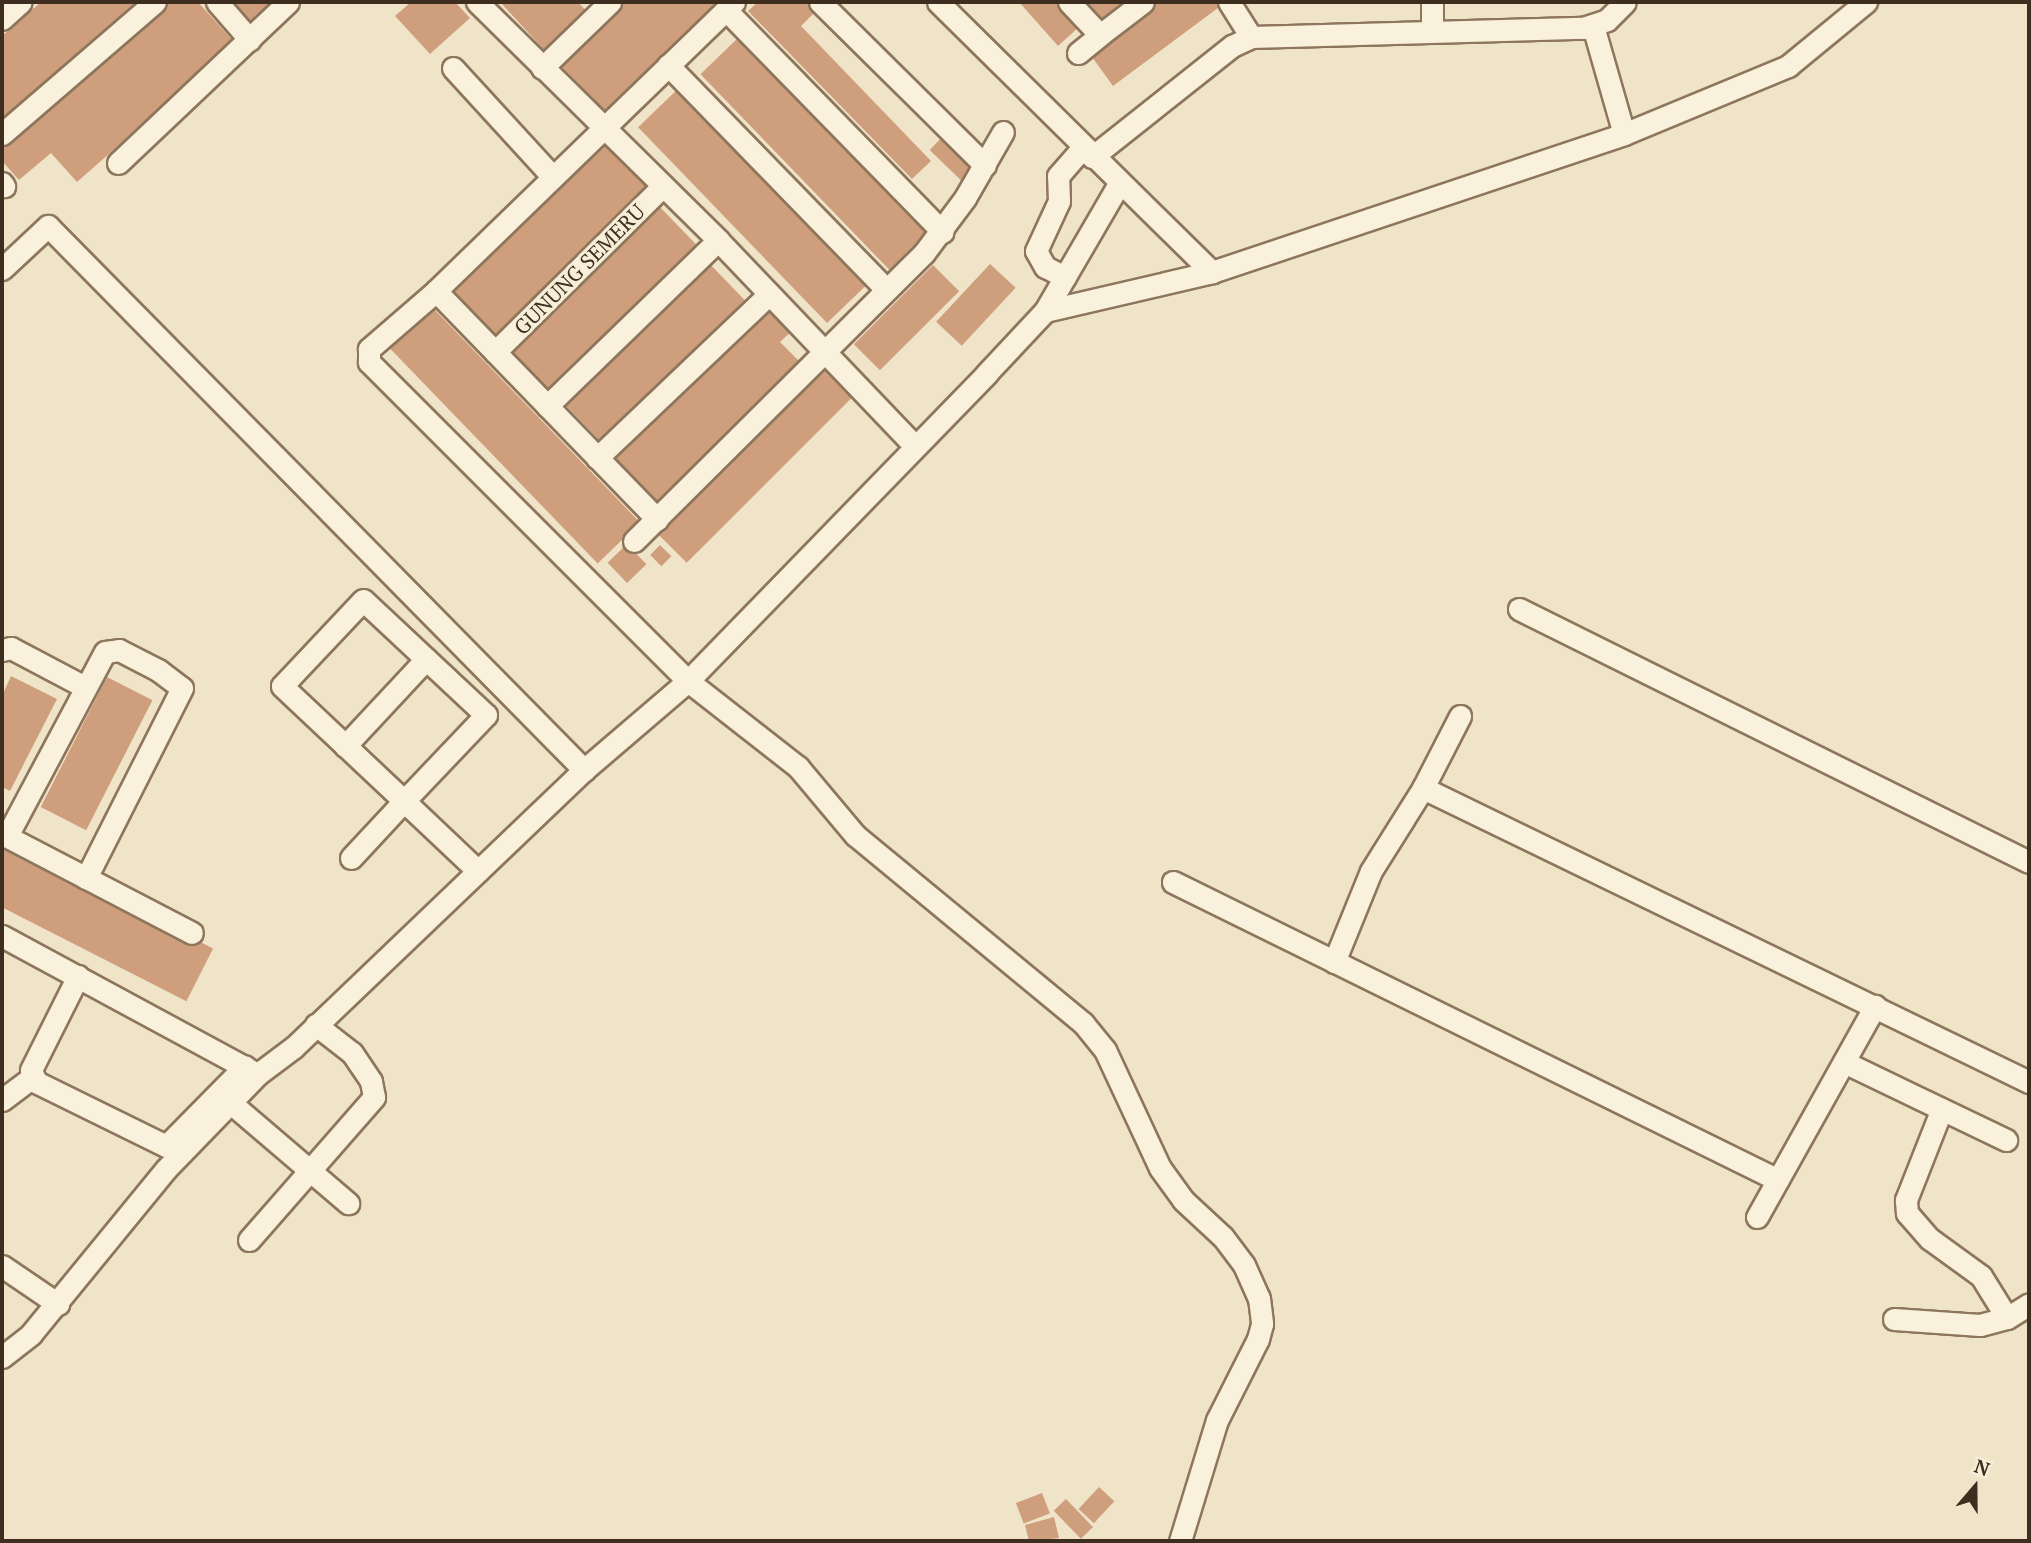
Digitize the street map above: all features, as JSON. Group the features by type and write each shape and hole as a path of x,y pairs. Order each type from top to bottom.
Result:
{"street":[{"path":"2,19 21,2"},
{"path":"2,134 155,2"},
{"path":"216,2 250,40"},
{"path":"118,163 288,2"},
{"path":"477,2 718,240 825,355 915,446"},
{"path":"820,2 985,165"},
{"path":"938,2 1119,184 1212,272"},
{"path":"1069,2 1100,35"},
{"path":"1077,53 1143,2"},
{"path":"1229,2 1251,37"},
{"path":"1432,2 1432,30"},
{"path":"1065,277 1045,267 1036,251 1059,201 1058,176 1233,46 1251,37 1593,26 1607,20 1625,2"},
{"path":"1045,311 1212,272 1624,134 1788,66 1866,2"},
{"path":"542,68 604,4"},
{"path":"943,232 730,6 602,125 436,291 369,349 369,362 688,681 798,767 855,835 1083,1023 1105,1050 1160,1168 1244,1265 1259,1298 1262,1324 1217,1420 1180,1541"},
{"path":"1593,26 1624,134"},
{"path":"668,65 886,289"},
{"path":"453,68 551,175"},
{"path":"634,541 825,355 943,232 1003,132"},
{"path":"31,1078 147,1140 166,1146 252,1070 316,1025 584,770 688,681 1045,311 1119,184"},
{"name":"GUNUNG SEMERU","path":"495,352 663,186"},
{"path":"2,269 48,226 584,770"},
{"path":"547,406 718,240"},
{"path":"436,291 657,519"},
{"path":"597,458 769,293"},
{"path":"351,858 404,802 486,715 363,600 282,686 404,802 478,870"},
{"path":"1519,609 2029,862"},
{"path":"2,650 11,649 85,687"},
{"path":"86,877 183,686 110,649 102,655 5,835 192,933"},
{"path":"345,746 426,659"},
{"path":"1334,962 1371,871 1423,788 1460,716"},
{"path":"1423,788 2029,1082"},
{"path":"1173,882 1778,1180"},
{"path":"2,936 252,1070"},
{"path":"2,1100 31,1078 78,976"},
{"path":"1757,1217 1875,1006"},
{"path":"249,1240 308,1170 371,1102 374,1092 352,1053 316,1025"},
{"path":"1844,1062 2006,1140"},
{"path":"2,1357 31,1334 58,1304 166,1169 232,1104 252,1070"},
{"path":"232,1104 348,1203"},
{"path":"1941,1111 1911,1185 1907,1213 1922,1232 1981,1276 2007,1318"},
{"path":"2,1266 58,1304"},
{"path":"1894,1319 1962,1326 2007,1318 2029,1304"}],"building":[{"path":"41,2 141,2 2,124 2,36"},
{"path":"159,2 198,2 235,43 77,182 51,153 19,180 2,161 2,140"},
{"path":"229,2 278,2 251,26"},
{"path":"411,2 455,2 470,18 430,54 395,16"},
{"path":"500,2 578,2 590,15 547,53"},
{"path":"624,2 720,2 607,113 560,65"},
{"path":"758,2 809,2 817,10 801,26 931,161 912,179 748,11"},
{"path":"1019,2 1058,2 1080,26 1058,46"},
{"path":"1085,2 1132,2 1107,25"},
{"path":"1151,2 1226,2 1113,86 1087,50"},
{"path":"740,36 930,233 891,271 700,74"},
{"path":"682,85 871,281 827,323 638,127"},
{"path":"947,132 979,163 962,181 930,150"},
{"path":"607,139 652,186 490,343 444,296"},
{"path":"659,206 699,247 548,393 508,352"},
{"path":"707,261 747,303 602,443 562,401"},
{"path":"990,264 1016,288 962,346 936,322"},
{"path":"933,265 959,291 880,370 854,344"},
{"path":"770,302 795,328 780,342 802,364 653,506 607,458"},
{"path":"431,306 640,523 598,564 389,347"},
{"path":"826,367 854,395 687,563 658,535"},
{"path":"627,544 646,564 627,583 608,563"},
{"path":"660,545 671,556 661,566 650,555"},
{"path":"11,676 57,699 10,791 2,787 2,696"},
{"path":"107,677 152,700 86,830 41,807"},
{"path":"2,841 213,949 186,1001 2,907"},
{"path":"1099,1487 1114,1501 1094,1523 1079,1509"},
{"path":"1042,1493 1050,1514 1024,1524 1016,1503"},
{"path":"1066,1499 1093,1527 1081,1539 1054,1511"},
{"path":"1054,1517 1059,1538 1029,1541 1025,1525"}]}
